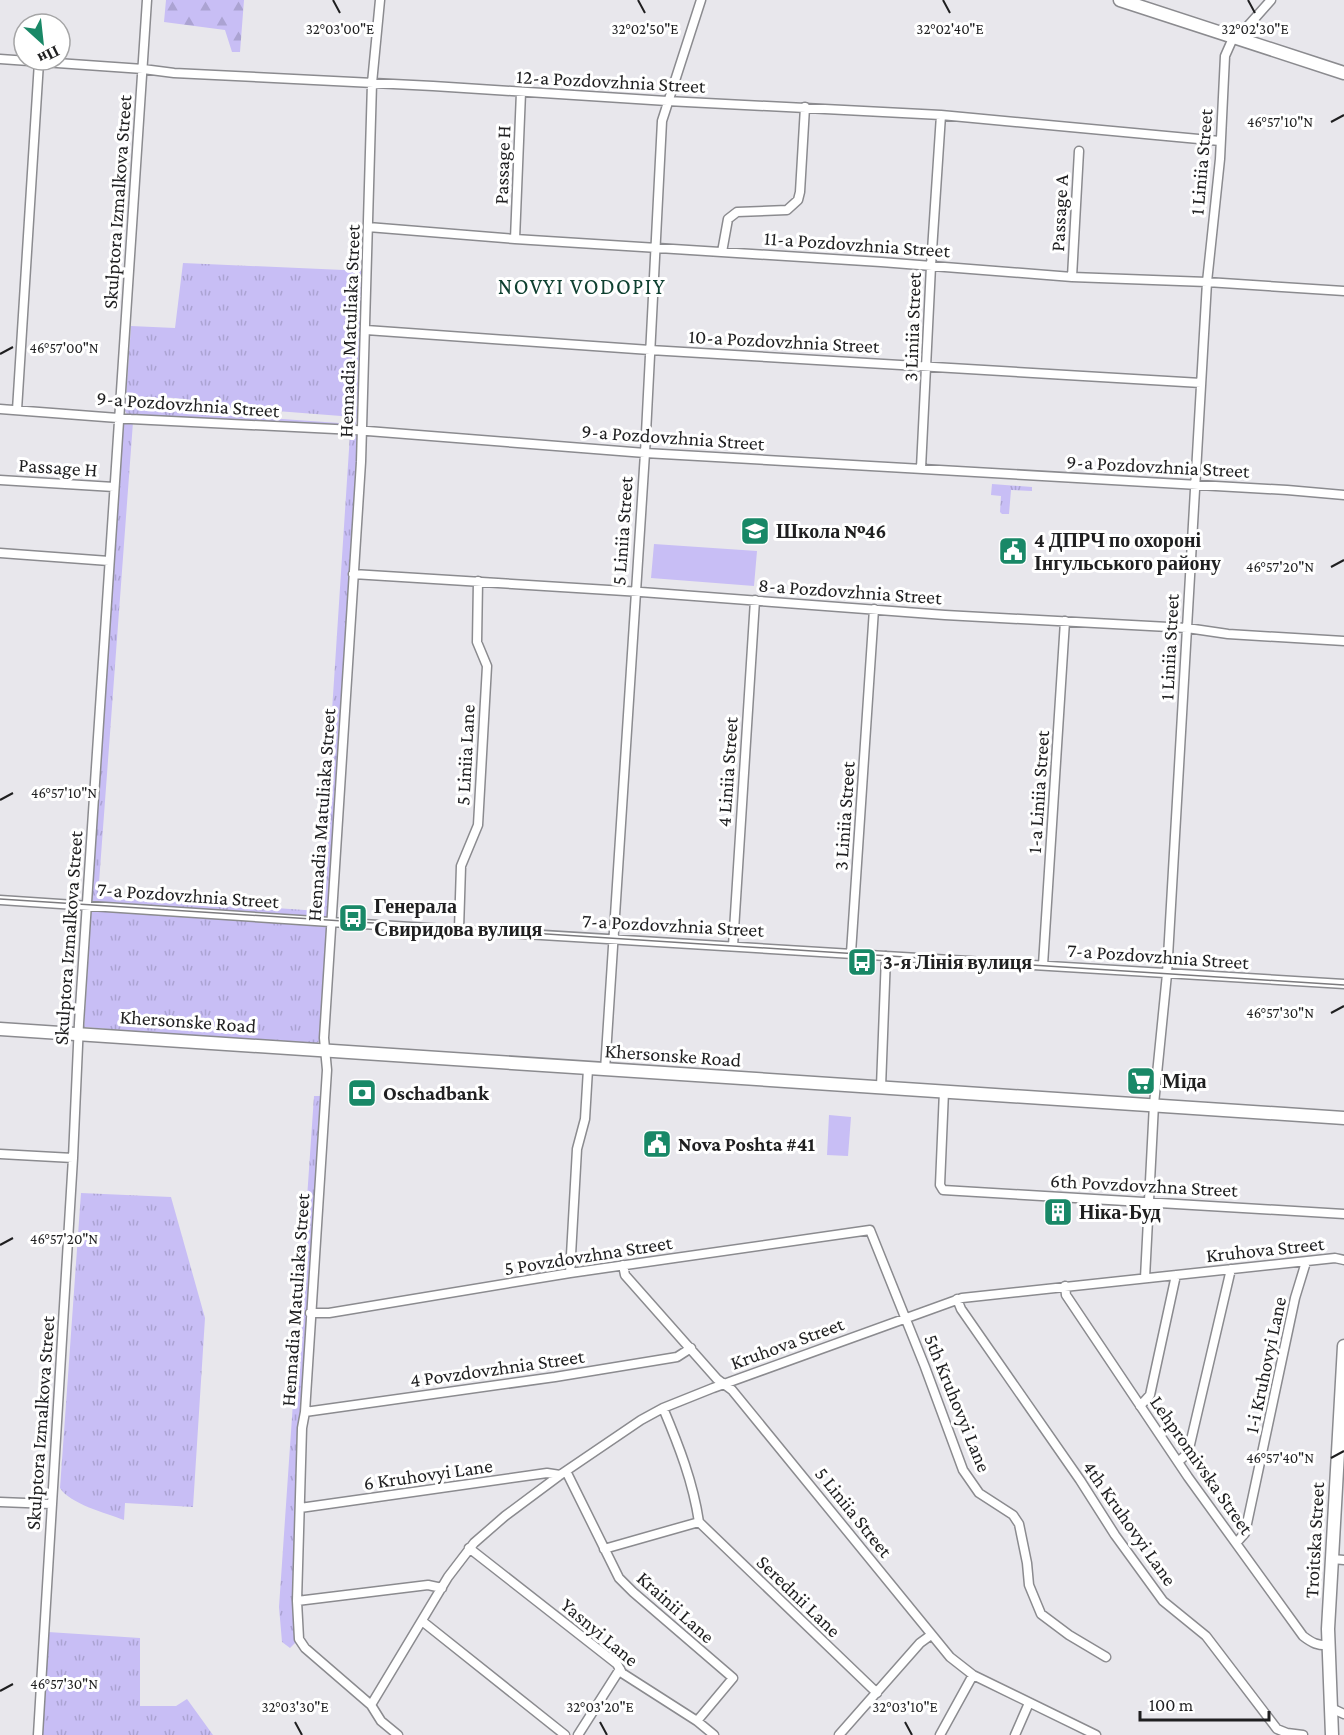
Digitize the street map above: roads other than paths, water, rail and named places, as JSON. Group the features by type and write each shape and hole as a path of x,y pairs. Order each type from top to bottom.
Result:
{"main road":[{"path":"1120,0 1344,73"},
{"name":"Khersonske Road","path":"0,1029 1344,1118"},
{"name":"Troitska Street","path":"1332,1735 1329,1645 1338,1560 1344,1346"}],"street":[{"name":"Skulptora Izmalkova Street","path":"39,1735 87,904 147,0"},
{"name":"Hennadia Matuliaka Street","path":"371,1705 305,1648 299,1639 297,1601 302,1428 305,1412 327,1070 324,1038 330,922 362,431 372,83 380,0"},
{"name":"5 Liniia Street","path":"605,1070 634,592 645,453 662,121 700,0"},
{"path":"1233,38 1247,27 1271,0"},
{"name":"1 Liniia Street","path":"1145,1278 1154,1104 1167,974 1207,282 1225,57 1233,38"},
{"name":"12-a Pozdovzhnia Street","path":"72,64 174,73 941,115 1220,141"},
{"path":"17,410 38,72"},
{"name":"Passage H","path":"515,239 521,92"},
{"path":"723,252 728,219 731,215 737,212 787,210 798,200 805,107"},
{"name":"3 Liniia Street","path":"921,468 941,115"},
{"name":"Passage A","path":"1072,277 1079,151"},
{"name":"11-a Pozdovzhnia Street","path":"368,227 1072,277 1207,282 1344,291"},
{"name":"10-a Pozdovzhnia Street","path":"366,330 650,350 1201,383"},
{"name":"9-a Pozdovzhnia Street","path":"0,409 362,431 645,453 1344,495"},
{"name":"Passage H","path":"0,480 114,487"},
{"path":"0,553 109,561"},
{"name":"8-a Pozdovzhnia Street","path":"354,574 874,609 1186,627 1228,634 1344,641"},
{"name":"5 Liniia Lane","path":"459,929 462,866 478,825 487,666 477,642 478,581"},
{"name":"4 Liniia Street","path":"733,945 755,600"},
{"name":"3 Liniia Street","path":"851,953 874,609"},
{"name":"1-a Liniia Street","path":"1043,965 1065,621"},
{"name":"7-a Pozdovzhnia Street","path":"0,900 1344,984"},
{"path":"881,1087 886,956"},
{"path":"570,1273 577,1149 585,1119 588,1069"},
{"name":"6th Povzdovzhna Street","path":"944,1091 940,1185 943,1190 1344,1214"},
{"path":"0,1154 74,1158"},
{"name":"5 Povzdovzhna Street","path":"310,1314 341,1311 623,1265 870,1230"},
{"name":"5th Kruhovyi Lane","path":"870,1230 926,1368 963,1470 979,1493 1013,1515 1019,1524 1029,1585 1041,1614 1069,1635 1106,1657"},
{"name":"Kruhova Street","path":"371,1705 441,1588 469,1548 506,1516 563,1473 641,1420 663,1408 957,1299 1335,1258 1344,1260"},
{"name":"1-i Kruhovyi Lane","path":"1236,1542 1245,1533 1295,1298 1306,1262"},
{"name":"5 Liniia Street","path":"623,1265 625,1275 717,1378 732,1390 950,1658 973,1676 1096,1735"},
{"path":"1178,1462 1188,1453 1231,1269"},
{"path":"1140,1406 1150,1395 1176,1275"},
{"name":"Lehpromivska Street","path":"1065,1286 1066,1295 1178,1462 1303,1636 1312,1643 1321,1646 1329,1645"},
{"name":"4th Kruhovyi Lane","path":"957,1299 961,1309 1080,1480 1115,1535 1164,1601 1206,1636 1278,1729 1303,1735"},
{"name":"4 Povzdovzhnia Street","path":"305,1412 666,1359 683,1354 691,1348"},
{"path":"604,1548 699,1522 695,1495 682,1454 663,1408"},
{"name":"6 Kruhovyi Lane","path":"300,1508 547,1473 563,1473"},
{"name":"Krainii Lane","path":"563,1473 619,1578 733,1678 697,1721"},
{"path":"0,1502 51,1504"},
{"name":"Serednii Lane","path":"699,1522 877,1693"},
{"name":"Yasnyi Lane","path":"469,1548 617,1664 622,1673 697,1721 714,1735"},
{"path":"297,1601 428,1585 441,1588"},
{"path":"422,1621 565,1735"},
{"path":"839,1735 920,1643 931,1635"},
{"path":"578,1735 620,1669"},
{"path":"940,1735 973,1676"},
{"path":"1015,1735 1029,1703"},
{"path":"371,1705 381,1721 398,1735"},
{"path":"1331,1708 1344,1706"},
{"path":"1331,1708 1344,1714"},
{"path":"848,1726 856,1735"}],"tram line":[{"path":"0,899 1344,985"}],"place":[{"name":"Школа №46","path":"755,531"},
{"name":"4 ДПРЧ по охороні Інгульського району","path":"1013,551"},
{"name":"Генерала Свиридова вулиця","path":"353,918"},
{"name":"3-я Лінія вулиця","path":"862,962"},
{"name":"Міда","path":"1141,1081"},
{"name":"Oschadbank","path":"362,1093"},
{"name":"Nova Poshta #41","path":"657,1144"},
{"name":"Ніка-Буд","path":"1058,1212"}],"district":[{"name":"NOVYI VODOPIY","path":"582,286"}]}
